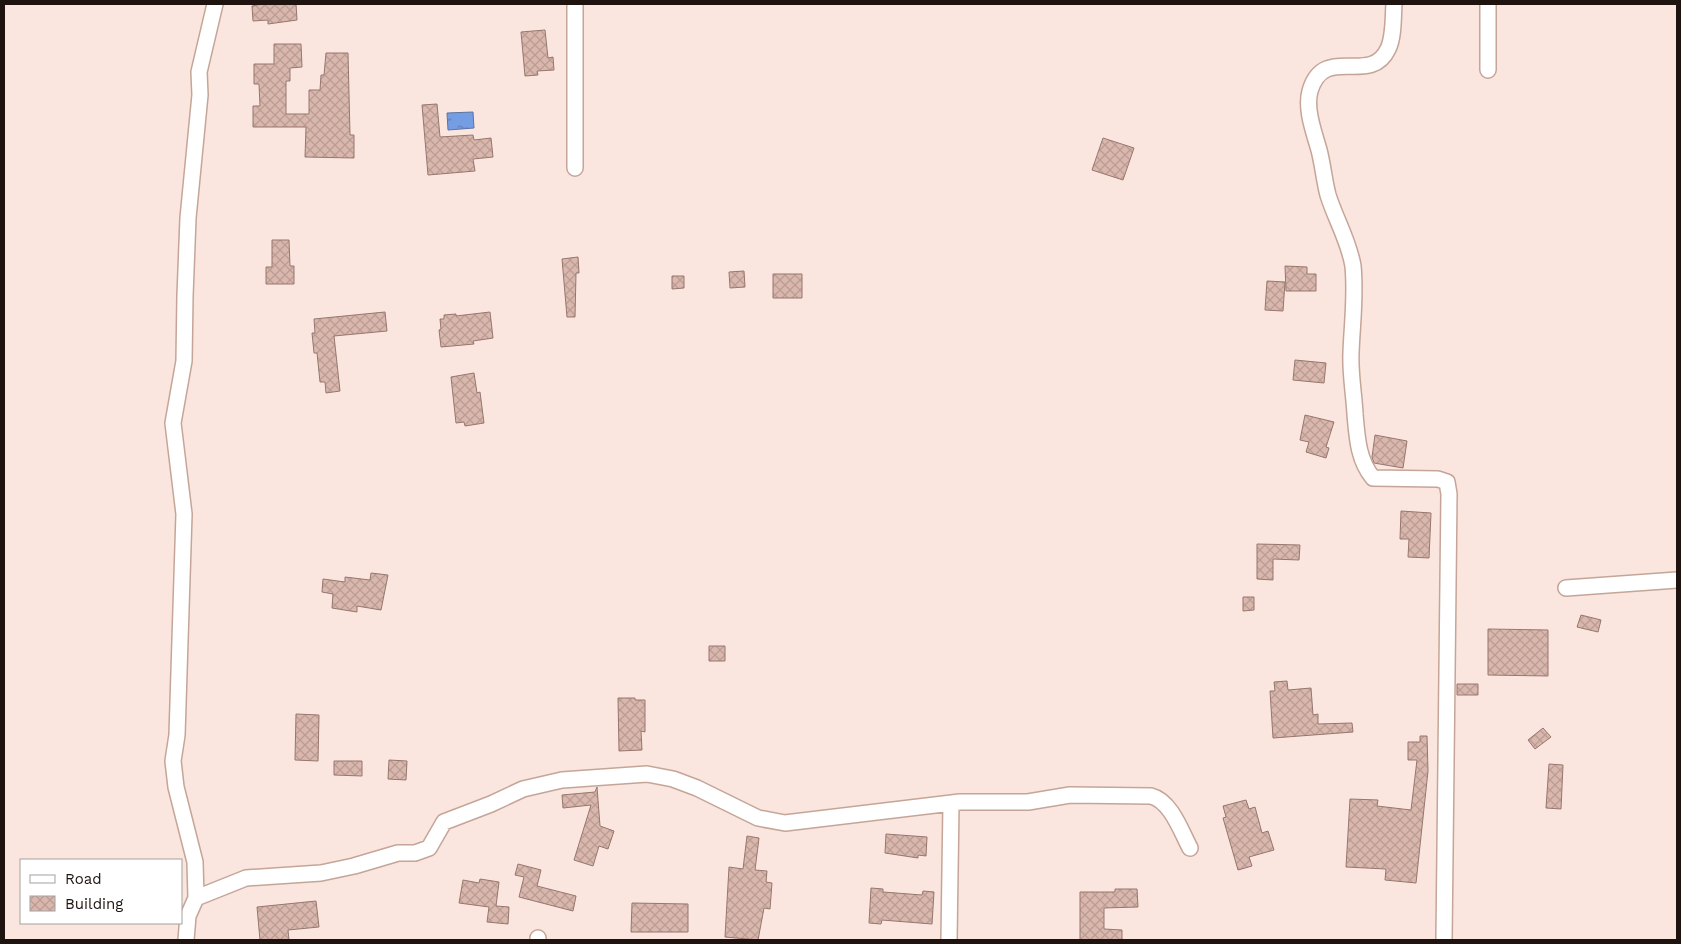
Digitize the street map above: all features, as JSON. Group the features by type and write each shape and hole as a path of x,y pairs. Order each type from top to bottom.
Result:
{"street":[{"path":"186,940 188,916 196,898 195,862 176,787 173,761 177,735 184,514 174,423 184,361 184,296 188,218 200,95 198,72 215,4"},
{"path":"575,4 575,168"},
{"path":"1394,4 1389,48 1375,64 1362,68 1336,65 1323,70 1314,80 1309,93 1310,118 1321,155 1328,196 1338,217 1352,264 1355,298 1350,356 1358,448 1368,472 1373,478 1438,479 1447,482 1449,494 1444,940"},
{"path":"1488,4 1488,70"},
{"path":"1566,588 1677,580"},
{"path":"196,898 246,878 321,873 354,866 398,853 415,853 428,848 444,822 491,804 523,789 562,780 647,774 673,779 697,788 758,818 785,823 951,804 1028,802 1070,795 1151,796 1159,798 1168,807 1190,848"},
{"path":"949,940 951,804"}],"water":[{"path":"473,112 474,128 448,130 447,113"}],"building":[{"path":"262,4 296,4 297,20 268,24 268,20 253,21 252,6"},
{"path":"545,30 548,58 553,57 554,70 537,71 538,75 525,76 521,32"},
{"path":"274,44 301,44 302,67 290,68 290,81 286,81 286,114 309,114 309,90 320,90 321,75 324,75 326,53 348,53 350,135 354,135 354,158 305,157 306,127 253,127 253,106 260,106 259,84 254,84 254,64 274,64"},
{"path":"437,104 440,137 473,135 474,140 491,138 493,157 473,159 475,171 428,175 422,105"},
{"path":"1103,138 1134,148 1123,180 1092,170"},
{"path":"272,240 289,240 290,266 294,266 294,284 266,284 266,267 272,267"},
{"path":"578,257 579,273 576,273 575,317 567,317 562,259"},
{"path":"1285,266 1307,267 1307,274 1316,274 1316,291 1286,291"},
{"path":"744,271 745,287 730,288 729,272"},
{"path":"773,274 802,274 802,298 773,298"},
{"path":"672,276 684,276 684,288 672,289"},
{"path":"1267,281 1285,282 1283,311 1265,310"},
{"path":"385,312 387,331 334,336 340,391 326,393 325,382 320,382 317,353 314,353 312,333 315,333 314,319"},
{"path":"490,312 493,338 473,341 474,344 441,347 440,319 444,319 444,315 456,314 456,316"},
{"path":"1295,360 1326,363 1324,383 1293,380"},
{"path":"474,373 477,393 480,392 484,423 465,426 464,422 456,423 451,377"},
{"path":"1305,415 1334,422 1326,447 1329,448 1326,458 1306,452 1309,442 1300,440"},
{"path":"1375,435 1407,441 1403,468 1374,463 1372,457"},
{"path":"1401,511 1431,513 1429,558 1408,557 1409,539 1400,539"},
{"path":"1257,544 1300,545 1299,560 1273,559 1273,580 1257,579"},
{"path":"371,573 388,575 381,610 357,606 357,612 332,608 333,594 322,592 323,579 345,582 345,577 370,580"},
{"path":"1243,597 1254,597 1254,610 1243,611"},
{"path":"1581,615 1601,620 1598,632 1577,627"},
{"path":"1488,629 1548,630 1548,676 1488,675"},
{"path":"709,646 725,646 725,661 709,661"},
{"path":"1287,681 1288,690 1311,688 1313,715 1318,714 1318,724 1352,723 1353,732 1273,738 1270,691 1275,691 1274,682"},
{"path":"1457,684 1478,684 1478,695 1457,695"},
{"path":"618,698 645,700 645,732 641,731 642,750 619,751"},
{"path":"296,714 319,715 318,761 295,760"},
{"path":"1543,728 1551,737 1535,749 1528,740"},
{"path":"1420,736 1427,736 1428,771 1416,883 1385,880 1386,869 1346,867 1350,799 1378,800 1377,806 1411,810 1417,760 1408,760 1408,742 1420,742"},
{"path":"389,760 407,761 406,780 388,779"},
{"path":"334,761 362,761 362,776 334,775"},
{"path":"1549,764 1563,765 1561,809 1546,808"},
{"path":"597,787 600,826 614,831 608,849 599,846 593,866 574,860 591,805 563,808 562,795 595,792"},
{"path":"1246,800 1249,809 1255,807 1262,833 1268,831 1274,850 1249,857 1252,866 1238,870 1223,818 1226,817 1223,806"},
{"path":"886,834 927,837 926,856 918,855 918,858 885,853"},
{"path":"747,836 759,838 755,870 767,871 766,882 772,883 770,909 764,908 758,940 725,937 729,867 743,869"},
{"path":"518,864 541,870 537,886 576,896 573,911 519,897 524,877 515,875"},
{"path":"480,879 499,882 496,906 509,907 508,924 487,922 489,907 459,903 463,880 479,883"},
{"path":"871,888 883,889 883,892 922,895 923,891 934,892 932,924 882,920 881,924 869,923"},
{"path":"1115,889 1137,889 1138,907 1104,908 1104,929 1122,930 1122,940 1080,940 1080,892 1115,892"},
{"path":"316,901 319,927 288,930 289,940 260,940 257,907"},
{"path":"632,903 688,904 688,932 631,932"}]}
